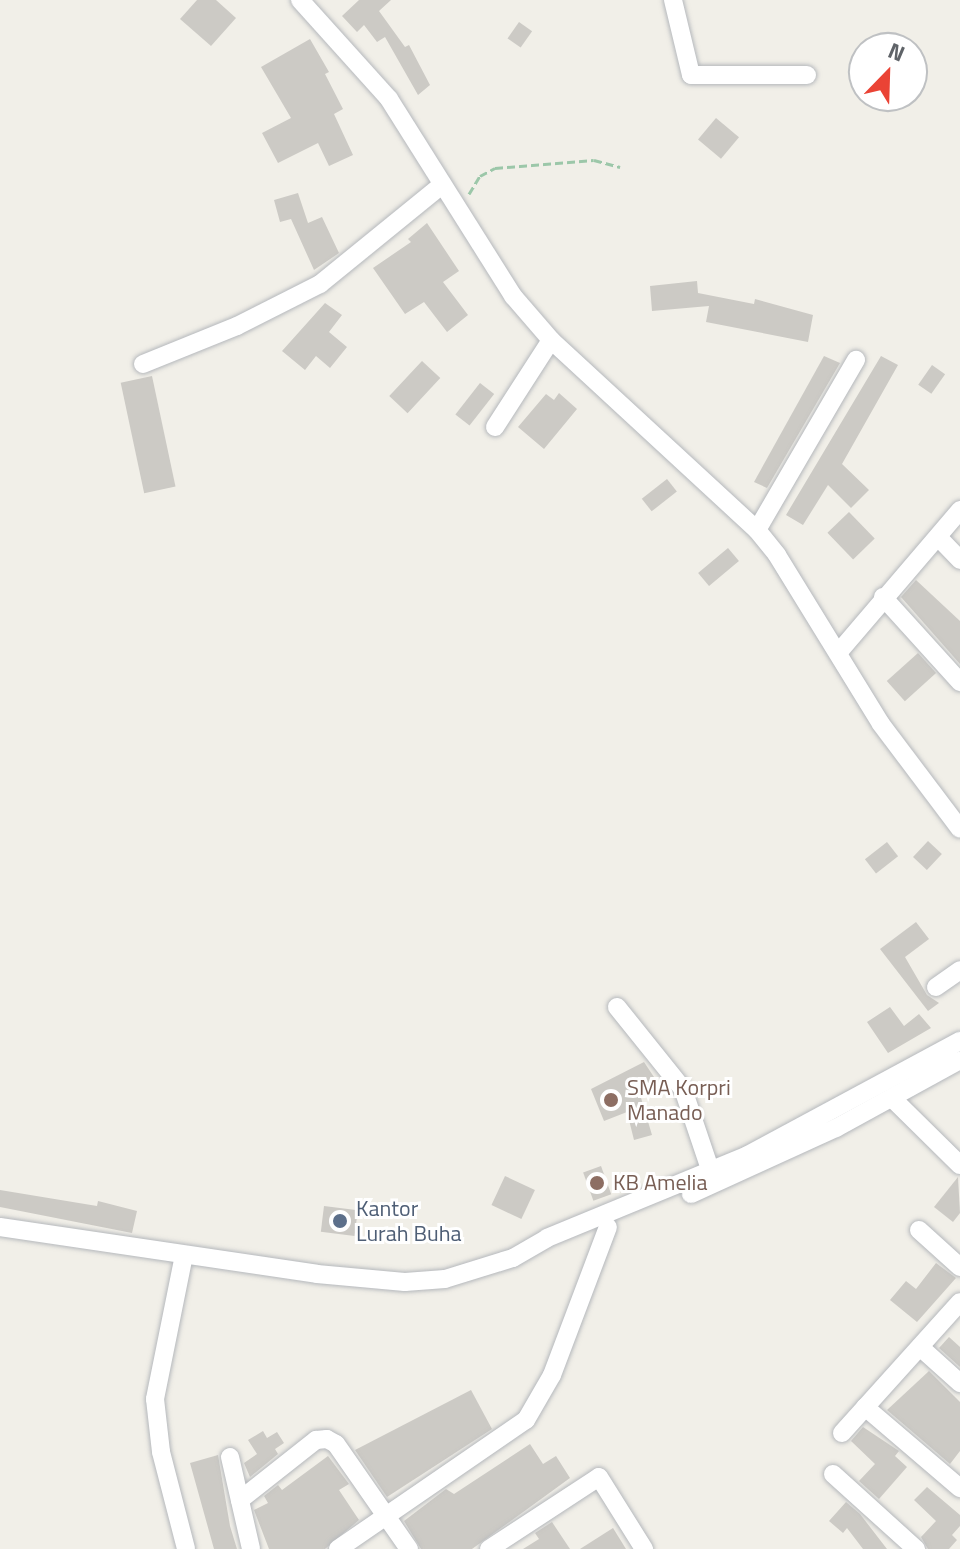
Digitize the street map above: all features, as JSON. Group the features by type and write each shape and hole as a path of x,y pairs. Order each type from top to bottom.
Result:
{"street":[{"path":"300,0 389,99 490,267 551,340 757,530 889,735 960,829"},
{"path":"673,0 691,75 807,75"},
{"path":"143,364 237,326 320,284 442,185"},
{"path":"495,427 551,340"},
{"path":"757,530 856,360"},
{"path":"838,653 960,510"},
{"path":"938,537 960,560"},
{"path":"883,597 960,682"},
{"path":"936,987 960,970"},
{"path":"617,1007 683,1089 711,1172"},
{"path":"513,1258 547,1238 711,1172 960,1041"},
{"path":"0,1227 184,1255 405,1282 445,1279 513,1258 539,1254 746,1171 893,1099 960,1060"},
{"path":"893,1099 960,1165"},
{"path":"338,1549 389,1518 526,1420 552,1375 608,1227"},
{"path":"919,1230 960,1267"},
{"path":"184,1255 155,1399 161,1452 186,1549"},
{"path":"842,1433 960,1302"},
{"path":"920,1347 960,1383"},
{"path":"865,1407 960,1488"},
{"path":"240,1500 316,1440 327,1439 336,1444 409,1549"},
{"path":"230,1457 251,1549"},
{"path":"833,1474 916,1549"},
{"path":"489,1549 599,1477 644,1549"}],"path":[{"path":"453,206 467,196 480,176 495,168 594,160 620,167"}],"building":[{"path":"197,0 216,0 236,18 211,46 180,19"},
{"path":"359,0 391,0 379,11 405,47 409,45 430,85 418,95 385,37 377,42 364,25 357,32 342,16"},
{"path":"519,22 532,31 521,48 508,38"},
{"path":"310,39 329,72 325,74 343,109 334,114 353,155 329,166 318,143 278,163 262,133 291,118 261,67"},
{"path":"716,118 739,137 721,159 698,139"},
{"path":"298,193 308,223 322,217 339,253 314,270 291,219 280,222 274,200"},
{"path":"427,223 459,271 443,282 468,315 447,332 424,302 405,314 373,268 411,242 408,239"},
{"path":"697,281 698,293 754,304 755,299 813,315 808,342 706,322 709,306 652,311 650,286"},
{"path":"325,303 342,315 329,332 347,347 330,368 316,356 305,370 282,351"},
{"path":"824,356 840,363 767,488 754,482"},
{"path":"881,356 898,365 842,464 869,490 851,508 828,485 803,525 786,515"},
{"path":"422,361 440,378 408,413 389,396"},
{"path":"932,365 945,374 931,394 918,385"},
{"path":"152,376 175,487 144,493 121,383"},
{"path":"480,383 494,394 470,426 455,415"},
{"path":"559,393 577,409 544,449 518,427 546,394 554,400"},
{"path":"667,479 677,492 652,511 642,499"},
{"path":"849,512 875,539 853,559 827,533"},
{"path":"728,548 739,561 709,586 698,573"},
{"path":"916,580 960,621 960,664 901,597"},
{"path":"918,653 936,673 905,701 887,681"},
{"path":"928,841 942,854 927,870 913,857"},
{"path":"887,842 898,856 876,873 865,859"},
{"path":"916,922 929,939 905,957 927,995 939,1003 928,1011 880,949"},
{"path":"890,1007 904,1026 919,1014 931,1028 888,1053 867,1022"},
{"path":"644,1062 656,1080 639,1091 652,1135 634,1140 627,1112 604,1121 591,1089"},
{"name":"KB Amelia","path":"601,1166 611,1194 593,1201 583,1172"},
{"path":"505,1176 535,1190 521,1219 491,1205"},
{"path":"958,1177 960,1213 953,1222 934,1207"},
{"path":"0,1190 97,1206 98,1201 137,1211 132,1233 0,1207"},
{"name":"Kantor Lurah Buha","path":"324,1206 358,1210 355,1236 321,1232"},
{"path":"936,1263 956,1278 917,1322 890,1300 906,1281 916,1289"},
{"path":"949,1337 960,1347 960,1367 939,1348"},
{"path":"929,1371 960,1402 960,1451 950,1464 887,1410"},
{"path":"471,1390 492,1429 387,1497 355,1450"},
{"path":"863,1427 899,1451 895,1456 907,1467 879,1499 859,1481 875,1464 851,1441"},
{"path":"263,1431 267,1438 277,1432 284,1443 275,1449 278,1454 250,1477 244,1463 257,1454 248,1440"},
{"path":"530,1444 543,1464 556,1456 570,1478 472,1549 421,1549 404,1521 446,1489 454,1494"},
{"path":"218,1455 237,1549 214,1549 190,1463"},
{"path":"328,1456 349,1484 339,1490 359,1520 325,1549 269,1549 254,1510 268,1503 264,1496 278,1485 282,1490"},
{"path":"927,1487 960,1515 960,1526 952,1535 957,1540 949,1549 928,1549 921,1537 936,1521 914,1500"},
{"path":"846,1502 860,1514 887,1549 863,1549 847,1528 843,1533 829,1521"},
{"path":"552,1522 570,1549 523,1549 539,1539 535,1533"},
{"path":"613,1528 626,1549 580,1549"}],"place":[{"name":"SMA Korpri Manado","path":"611,1100"},
{"name":"KB Amelia","path":"597,1183"},
{"name":"Kantor Lurah Buha","path":"340,1221"}]}
